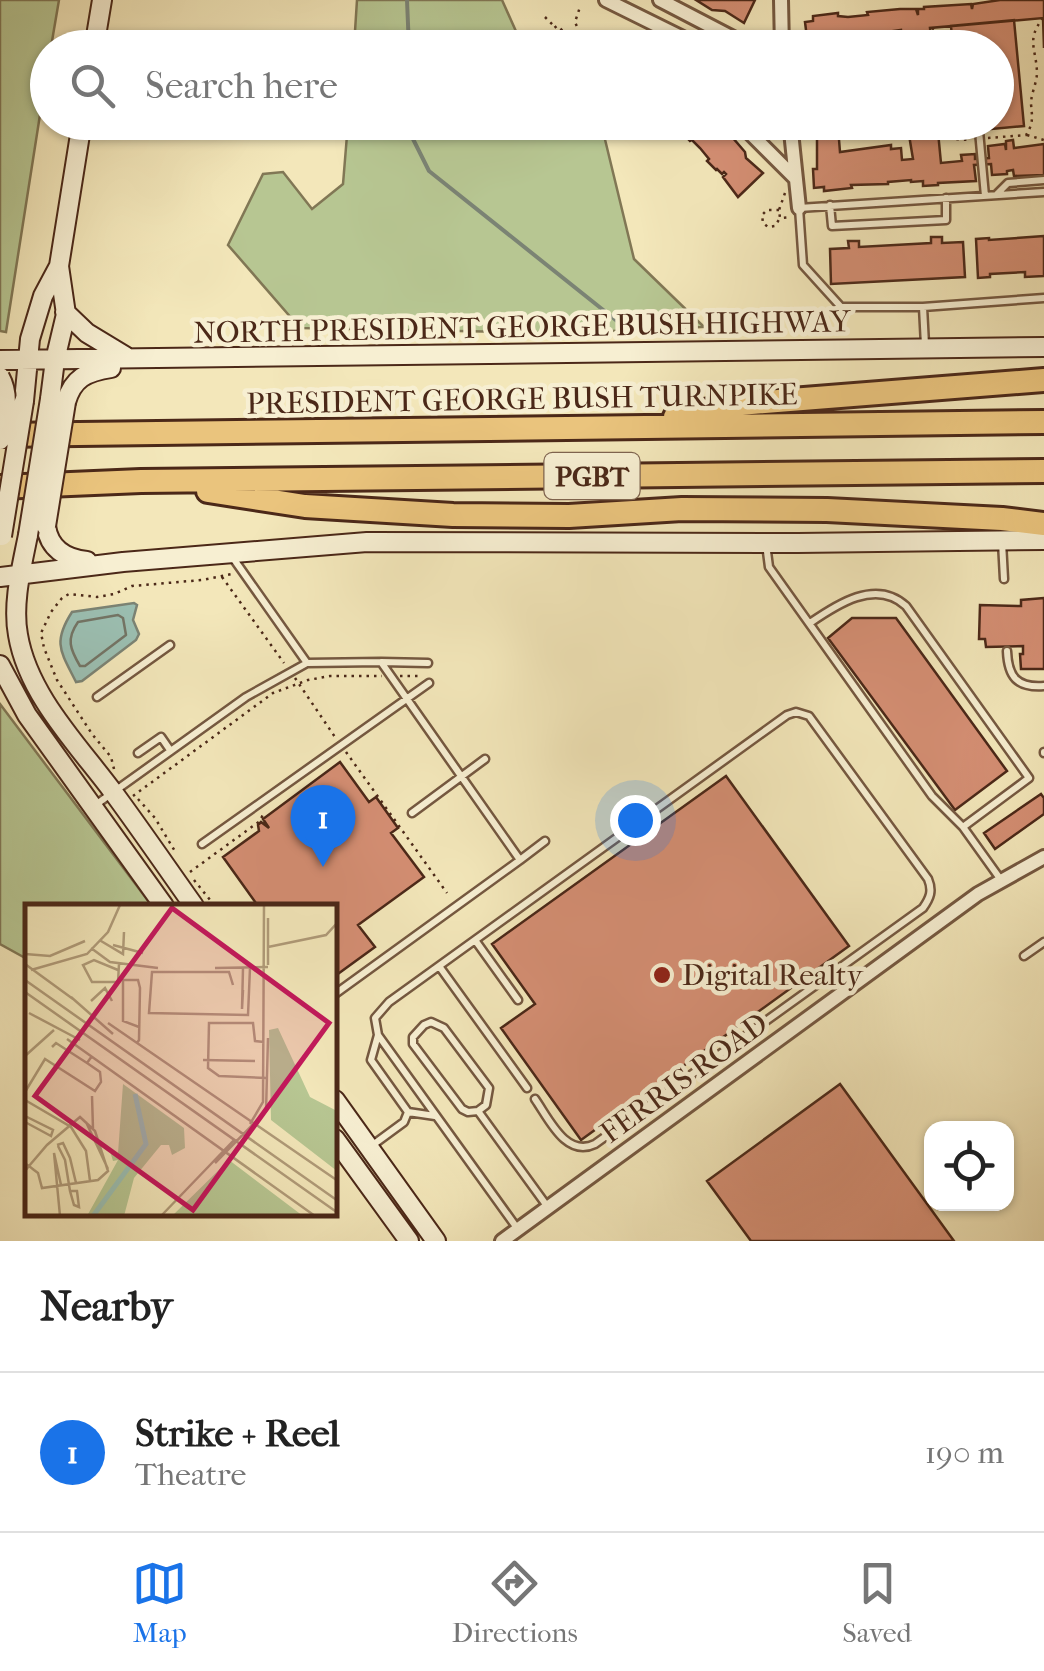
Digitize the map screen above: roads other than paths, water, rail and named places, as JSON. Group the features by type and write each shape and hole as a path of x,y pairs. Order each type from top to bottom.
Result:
{"highway":[{"path":"626,428 739,404 1044,380"},
{"name":"PRESIDENT GEORGE BUSH TURNPIKE","path":"0,437 1044,422"},
{"name":"PGBT","path":"0,487 141,481 1044,471"},
{"path":"141,481 304,506 453,515 827,510 1044,524"}],"main road":[{"path":"97,30 102,0"},
{"path":"79,140 59,266 65,312 55,360 58,401 46,526 48,536 64,556 114,563"},
{"path":"1,542 30,339 59,266"},
{"path":"65,312 87,334 130,358"},
{"name":"NORTH PRESIDENT GEORGE BUSH HIGHWAY","path":"0,360 1044,347"},
{"path":"160,358 93,371 79,377 58,401 21,574 17,632 38,689 62,726 120,786 193,904"},
{"path":"0,377 7,399 0,437"},
{"path":"0,577 229,552 367,542 1044,540"},
{"path":"0,666 27,715 163,904"},
{"path":"338,1104 436,1241"},
{"path":"338,1143 409,1241"}],"street":[{"path":"606,0 662,30"},
{"path":"660,0 718,30"},
{"path":"781,0 782,30"},
{"path":"755,140 791,182"},
{"path":"790,140 795,212"},
{"name":"FERRIS ROAD","path":"502,1241 1001,880 1044,856"}],"lane":[{"path":"980,140 985,196"},
{"path":"996,195 1008,183 1044,180"},
{"path":"1044,192 830,205 795,212 803,265 841,307 923,307 1044,298"},
{"path":"830,205 832,226 946,220 946,198"},
{"path":"923,307 925,350"},
{"path":"1002,541 1004,579"},
{"path":"766,542 769,567 932,796 962,827 1001,880"},
{"path":"229,552 308,663"},
{"path":"810,623 855,596 887,595 906,606 1029,778 962,827"},
{"path":"97,697 170,646"},
{"path":"1007,651 1008,668 1016,681 1032,687 1044,686"},
{"path":"380,662 520,860"},
{"path":"93,806 246,697 308,663 428,664"},
{"path":"202,844 429,679"},
{"path":"518,1229 378,1035 375,1018 381,1009 439,966 787,716 796,712 809,716 928,879 928,901 595,1144 580,1148 564,1140 535,1100"},
{"path":"138,753 161,737 170,750"},
{"path":"412,813 485,759"},
{"path":"338,992 545,841"},
{"path":"475,940 518,1000"},
{"path":"1024,956 1044,942"},
{"path":"439,966 527,1088"},
{"path":"431,1022 444,1028 489,1088 486,1104 478,1111 462,1109 413,1044 413,1037 424,1025 431,1022"},
{"path":"378,1035 371,1060 408,1112 436,1116"},
{"path":"478,1111 548,1207"},
{"path":"370,1147 404,1122 408,1112"}],"water":[{"path":"137,605 133,620 139,634 136,640 76,682 61,647 62,632 72,612"}],"waterway":[{"path":"407,0 408,30"},
{"path":"414,140 429,171 617,321"}],"place":[{"name":"Strike + Reel","path":"323,867"},
{"name":"Digital Realty","path":"662,975"}]}
